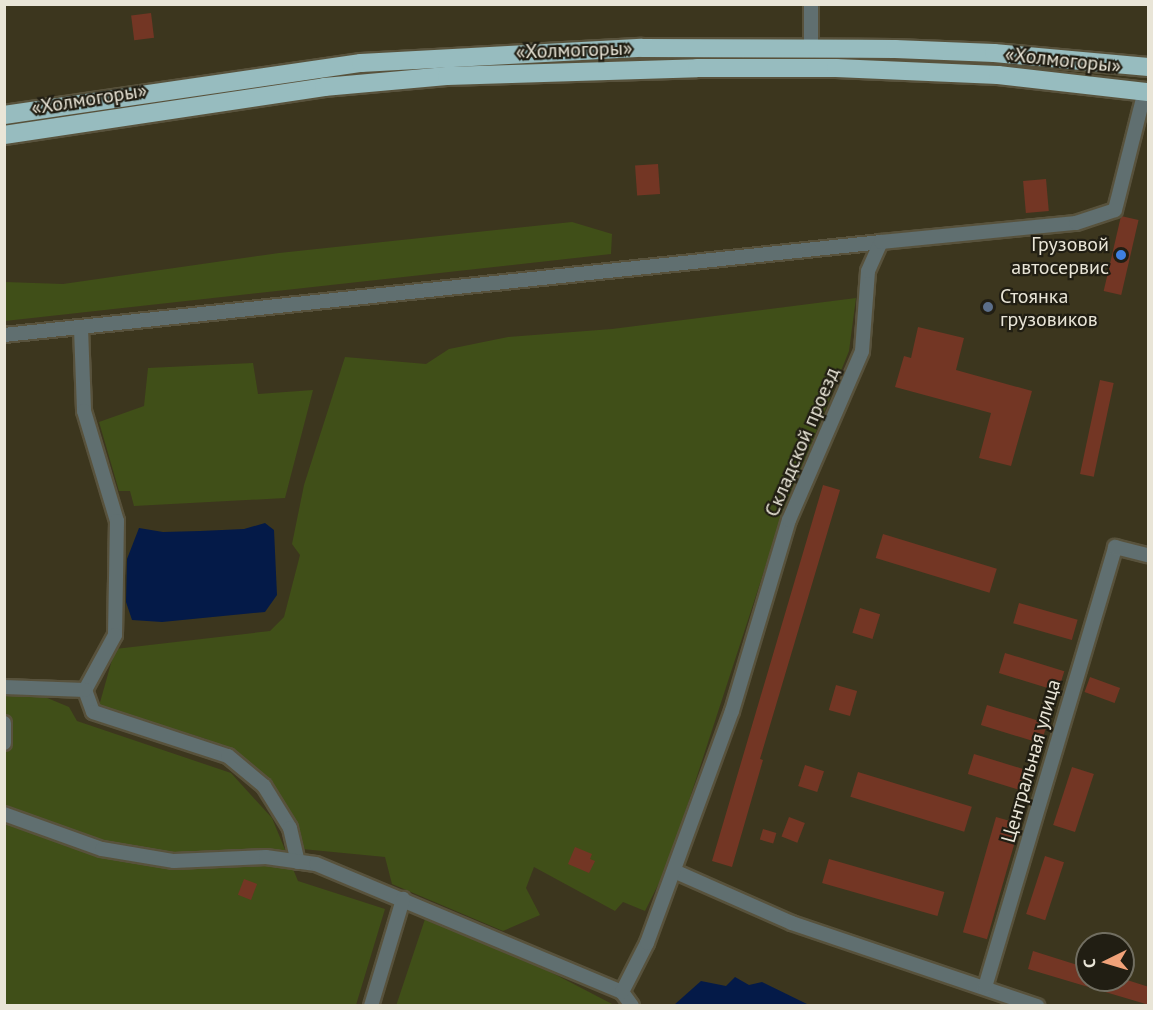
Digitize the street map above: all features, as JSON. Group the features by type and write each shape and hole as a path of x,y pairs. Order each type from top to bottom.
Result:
{"highway":[{"name":"«Холмогоры»","path":"4,115 361,63 642,48 811,47 994,53 1149,67"},
{"name":"«Холмогоры»","path":"4,135 324,87 447,76 697,68 836,68 998,75 1147,92"}],"street":[{"path":"811,4 811,47"},
{"path":"4,336 1076,223 1115,210 1147,92"},
{"name":"Складской проезд","path":"622,992 647,943 732,711 789,520 861,351 868,271 881,242"},
{"path":"81,328 84,411 117,521 115,635 85,690 93,712 228,756 264,786 290,828 298,861"},
{"name":"Центральная улица","path":"985,987 1115,547 1149,555"},
{"path":"4,687 85,690"},
{"path":"4,723 4,743"},
{"path":"4,814 102,849 174,861 266,857 316,864 622,992 632,1005"},
{"path":"674,870 792,922 1037,1005"},
{"path":"371,1005 403,899"}],"green space":[{"path":"572,222 612,234 611,254 5,321 5,282 63,284 279,253"},
{"path":"856,298 849,351 780,522 668,865 645,911 623,902 615,911 534,867 526,888 540,915 503,931 392,884 385,857 302,849 273,787 244,759 206,739 99,706 115,649 270,631 284,617 300,555 292,544 304,485 345,357 426,364 449,349 508,337 612,329"},
{"path":"253,363 258,394 313,390 285,498 134,506 130,491 119,491 99,422 144,406 148,368"},
{"path":"4,680 69,707 77,721 231,773 272,818 298,881 385,909 356,1005 5,1005"},
{"path":"425,919 516,954 614,1005 396,1006"}],"water":[{"path":"265,523 274,530 277,595 265,612 162,622 132,620 126,602 127,559 139,528 163,532 200,531 244,529"},
{"path":"735,977 749,985 762,982 809,1005 674,1005 701,981 726,986"}],"building":[{"path":"151,13 154,38 134,40 131,15"},
{"path":"658,164 660,194 637,196 635,166"},
{"path":"1046,179 1049,211 1026,213 1023,181"},
{"name":"Грузовой автосервис","path":"1121,216 1139,220 1121,295 1104,291"},
{"path":"918,327 964,338 956,370 1032,391 1011,466 979,458 991,413 895,387 904,356 911,358"},
{"path":"1100,380 1114,383 1094,477 1080,474"},
{"path":"823,485 840,490 760,759 763,760 732,867 712,861"},
{"path":"883,534 997,569 989,593 876,558"},
{"path":"1019,603 1078,620 1072,640 1013,623"},
{"path":"860,608 880,614 872,639 852,633"},
{"path":"1005,653 1064,671 1058,691 999,673"},
{"path":"1090,677 1120,688 1115,703 1085,692"},
{"path":"836,685 857,691 850,716 829,710"},
{"path":"987,705 1047,723 1041,744 981,725"},
{"path":"974,754 1033,772 1027,792 968,774"},
{"path":"805,765 824,771 817,792 798,786"},
{"path":"1072,767 1094,774 1075,832 1053,825"},
{"path":"858,772 972,807 964,832 850,797"},
{"path":"789,817 805,823 797,843 781,837"},
{"path":"996,817 1020,824 987,939 963,932"},
{"path":"763,829 776,833 773,844 760,840"},
{"path":"575,847 592,854 590,859 595,861 589,873 568,864"},
{"path":"1045,856 1064,862 1045,920 1026,914"},
{"path":"829,859 944,892 937,916 822,883"},
{"path":"244,879 257,884 251,900 238,895"},
{"path":"1033,951 1075,964 1075,983 1028,969"},
{"path":"1135,983 1149,987 1149,1005 1105,992 1135,992"}],"place":[{"name":"Грузовой автосервис","path":"1121,255"},
{"name":"Стоянка грузовиков","path":"988,307"}]}
